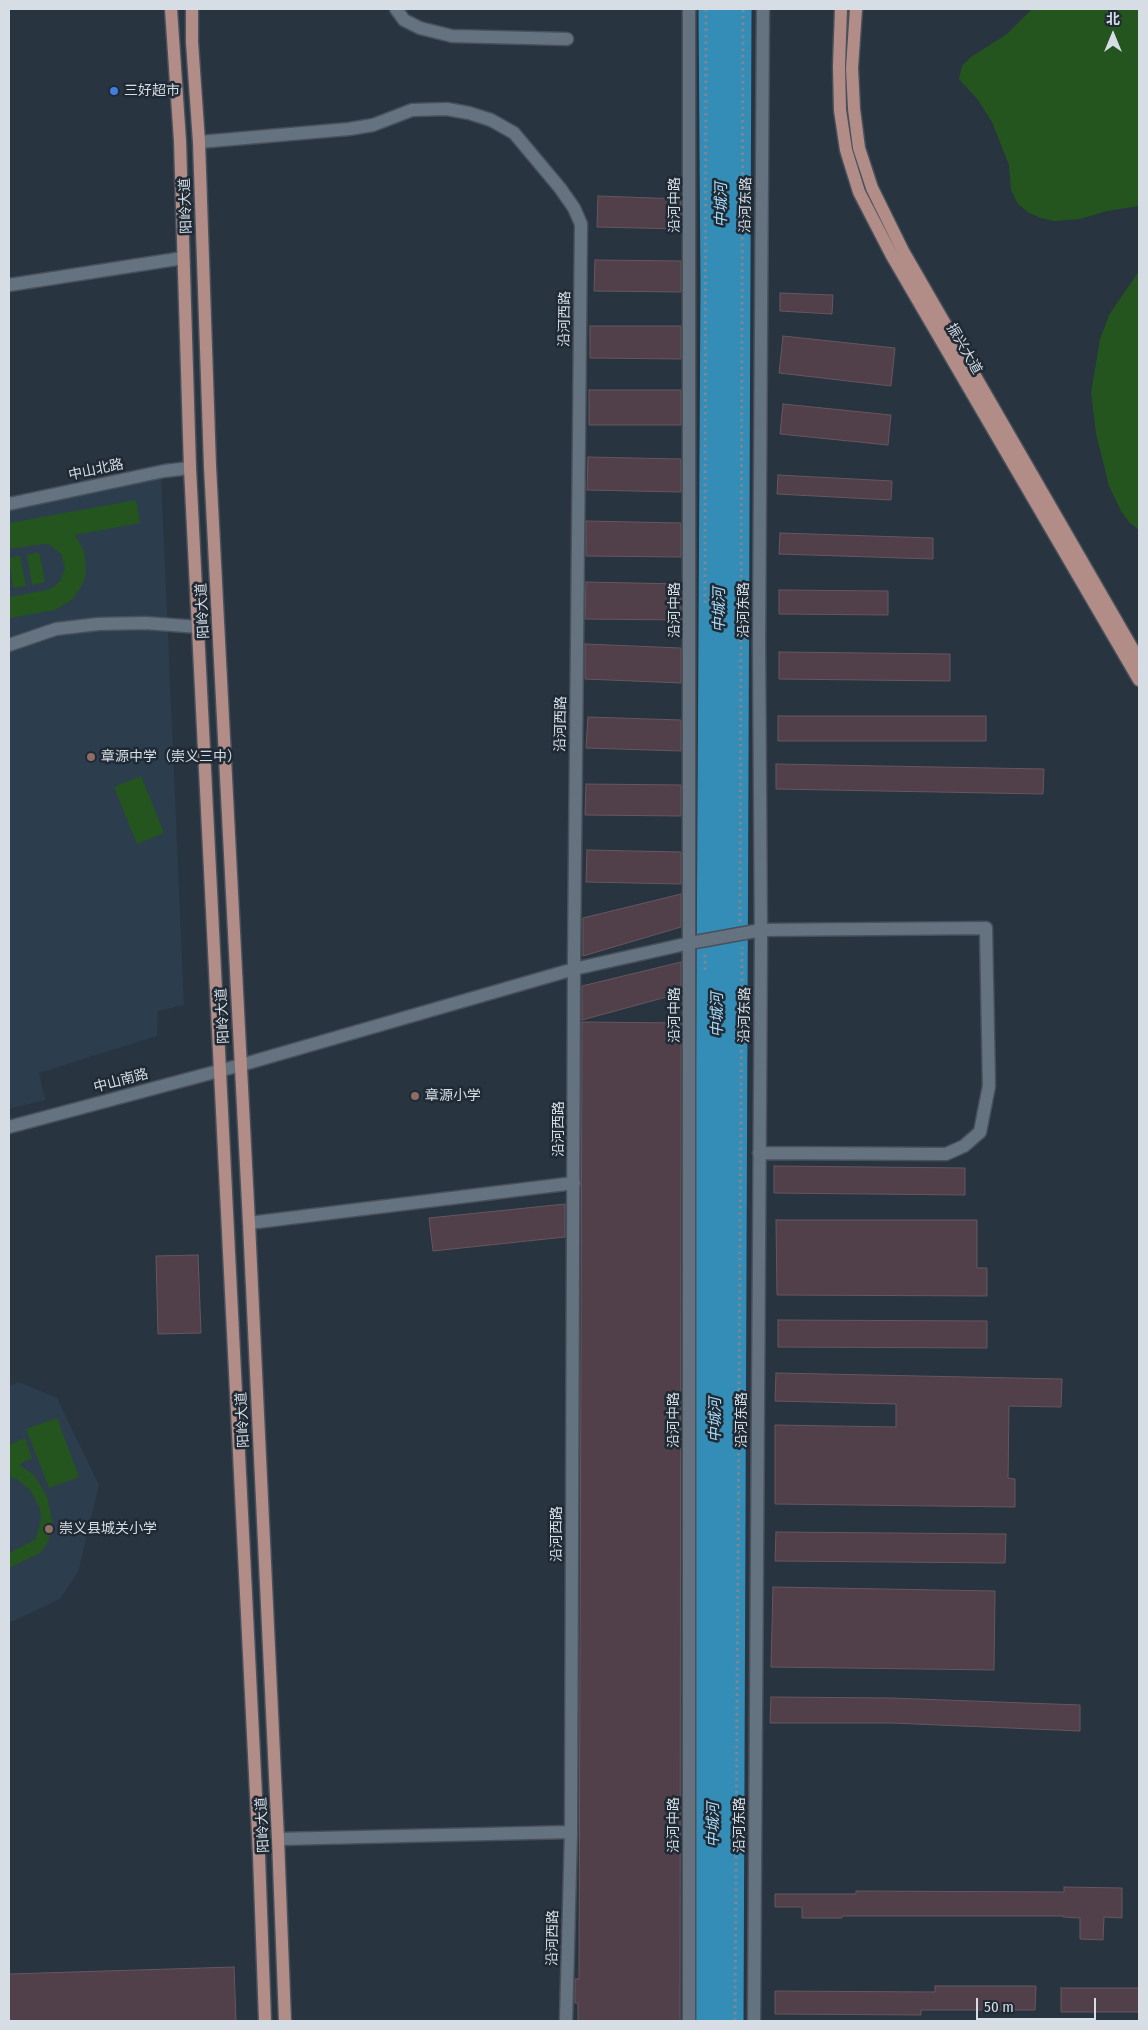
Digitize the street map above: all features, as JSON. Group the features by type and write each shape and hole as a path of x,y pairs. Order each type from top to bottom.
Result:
{"main road":[{"name":"阳岭大道","path":"171,9 180,141 190,468 260,1854 265,2021"},
{"name":"阳岭大道","path":"192,9 192,42 199,142 210,466 249,1223 285,2021"},
{"name":"振兴大道","path":"841,9 840,110 846,150 860,192 892,256 1139,680"},
{"name":"振兴大道","path":"856,9 852,68 854,109 859,148 872,188 903,251 1139,660"}],"street":[{"path":"396,9 404,20 420,28 452,36 567,39"},
{"name":"沿河中路","path":"689,9 689,2021"},
{"name":"沿河东路","path":"754,2021 758,1153 761,930 758,634 763,9"},
{"name":"沿河西路","path":"199,142 349,129 373,125 412,110 447,109 469,113 491,120 514,133 560,188 574,208 581,224 574,969 571,1832 566,2021"},
{"path":"9,285 184,258"},
{"name":"中山北路","path":"9,504 164,471 190,468"},
{"path":"9,645 56,630 98,624 145,623 199,627"},
{"name":"中山南路","path":"9,1127 241,1065 574,969 690,943 761,930 986,928 989,1086 980,1132 964,1146 946,1154 758,1153"},
{"path":"249,1223 574,1184"},
{"path":"278,1839 571,1832"}],"path":[{"path":"705,612 706,9"},
{"path":"735,2021 741,933 743,9"}],"shaded area":[{"name":"章源中学（崇义三中）","path":"161,473 184,1005 158,1011 157,1036 39,1073 45,1100 9,1109 9,508"},
{"name":"崇义县城关小学","path":"19,1382 57,1398 99,1485 78,1572 60,1599 9,1623 9,1386"}],"green space":[{"path":"1032,9 1139,9 1139,206 1107,211 1080,219 1054,221 1029,213 1018,204 1011,190 1009,165 992,122 978,100 959,79 962,66 971,57 1007,34"},
{"path":"1139,271 1139,530 1129,522 1121,511 1109,486 1096,433 1091,393 1100,339 1109,315"},
{"path":"136,500 140,523 75,535 84,551 86,571 84,581 73,599 55,610 9,618 9,597 54,587 60,581 65,568 61,554 50,545 43,544 9,549 9,523"},
{"path":"39,552 45,582 32,585 27,555"},
{"path":"20,556 26,586 13,588 9,558"},
{"path":"141,776 164,833 137,844 114,787"},
{"path":"57,1418 79,1477 49,1488 26,1429"},
{"path":"25,1438 32,1458 19,1465 34,1475 47,1496 52,1520 51,1532 47,1544 40,1553 9,1568 9,1553 36,1539 41,1519 40,1509 31,1491 17,1479 9,1477 9,1445"}],"building":[{"path":"598,196 681,199 681,229 597,227"},
{"path":"595,260 681,261 681,292 594,291"},
{"path":"780,293 833,295 832,314 780,311"},
{"path":"590,326 681,326 681,359 590,358"},
{"path":"783,336 895,348 891,386 779,373"},
{"path":"589,390 681,390 681,425 589,425"},
{"path":"783,404 891,415 888,445 780,434"},
{"path":"588,457 681,459 681,492 587,490"},
{"path":"778,475 892,481 891,500 777,494"},
{"path":"586,521 681,523 681,557 586,556"},
{"path":"780,533 933,538 933,559 779,554"},
{"path":"586,582 681,584 681,620 585,619"},
{"path":"779,590 888,591 888,615 779,614"},
{"path":"585,644 681,648 681,683 585,679"},
{"path":"779,652 950,654 950,681 779,679"},
{"path":"778,716 986,716 986,741 778,741"},
{"path":"588,717 681,720 681,751 586,748"},
{"path":"776,764 1044,769 1043,794 776,789"},
{"path":"586,784 681,785 681,816 585,815"},
{"path":"587,850 681,852 681,884 586,882"},
{"path":"681,894 681,927 583,956 583,918"},
{"path":"681,962 681,993 582,1020 582,986"},
{"path":"582,1022 681,1023 680,2021 578,2021 578,2003 575,2003 575,1979 579,1979"},
{"path":"774,1166 965,1168 965,1195 774,1193"},
{"path":"565,1204 565,1237 433,1251 429,1218"},
{"path":"776,1220 977,1220 977,1268 987,1268 987,1296 777,1295"},
{"path":"198,1255 201,1333 158,1334 156,1256"},
{"path":"778,1320 987,1321 987,1348 778,1347"},
{"path":"776,1373 1062,1379 1061,1407 1009,1406 1008,1478 1015,1479 1015,1507 775,1504 775,1425 896,1427 896,1404 775,1401"},
{"path":"776,1532 1006,1534 1005,1563 775,1561"},
{"path":"773,1587 995,1591 994,1670 771,1667"},
{"path":"771,1697 891,1698 1080,1705 1080,1731 892,1723 770,1723"},
{"path":"1064,1887 1122,1888 1122,1918 1104,1917 1103,1940 1080,1939 1080,1918 1063,1916 842,1916 842,1918 802,1918 802,1907 775,1907 775,1894 856,1894 856,1891 1064,1892"},
{"path":"234,1967 236,2021 9,2021 9,1974"},
{"path":"935,1986 1036,1986 1035,2010 921,2010 921,2015 775,2014 775,1991 935,1992"},
{"path":"1061,1988 1139,1988 1139,2012 1061,2012"}],"waterway":[{"name":"中城河","path":"705,2021 715,285 713,9"},
{"name":"中城河","path":"729,2021 737,9"}],"place":[{"name":"三好超市","path":"114,91"},
{"name":"章源中学（崇义三中）","path":"91,757"},
{"name":"章源小学","path":"415,1096"},
{"name":"崇义县城关小学","path":"49,1529"}]}
